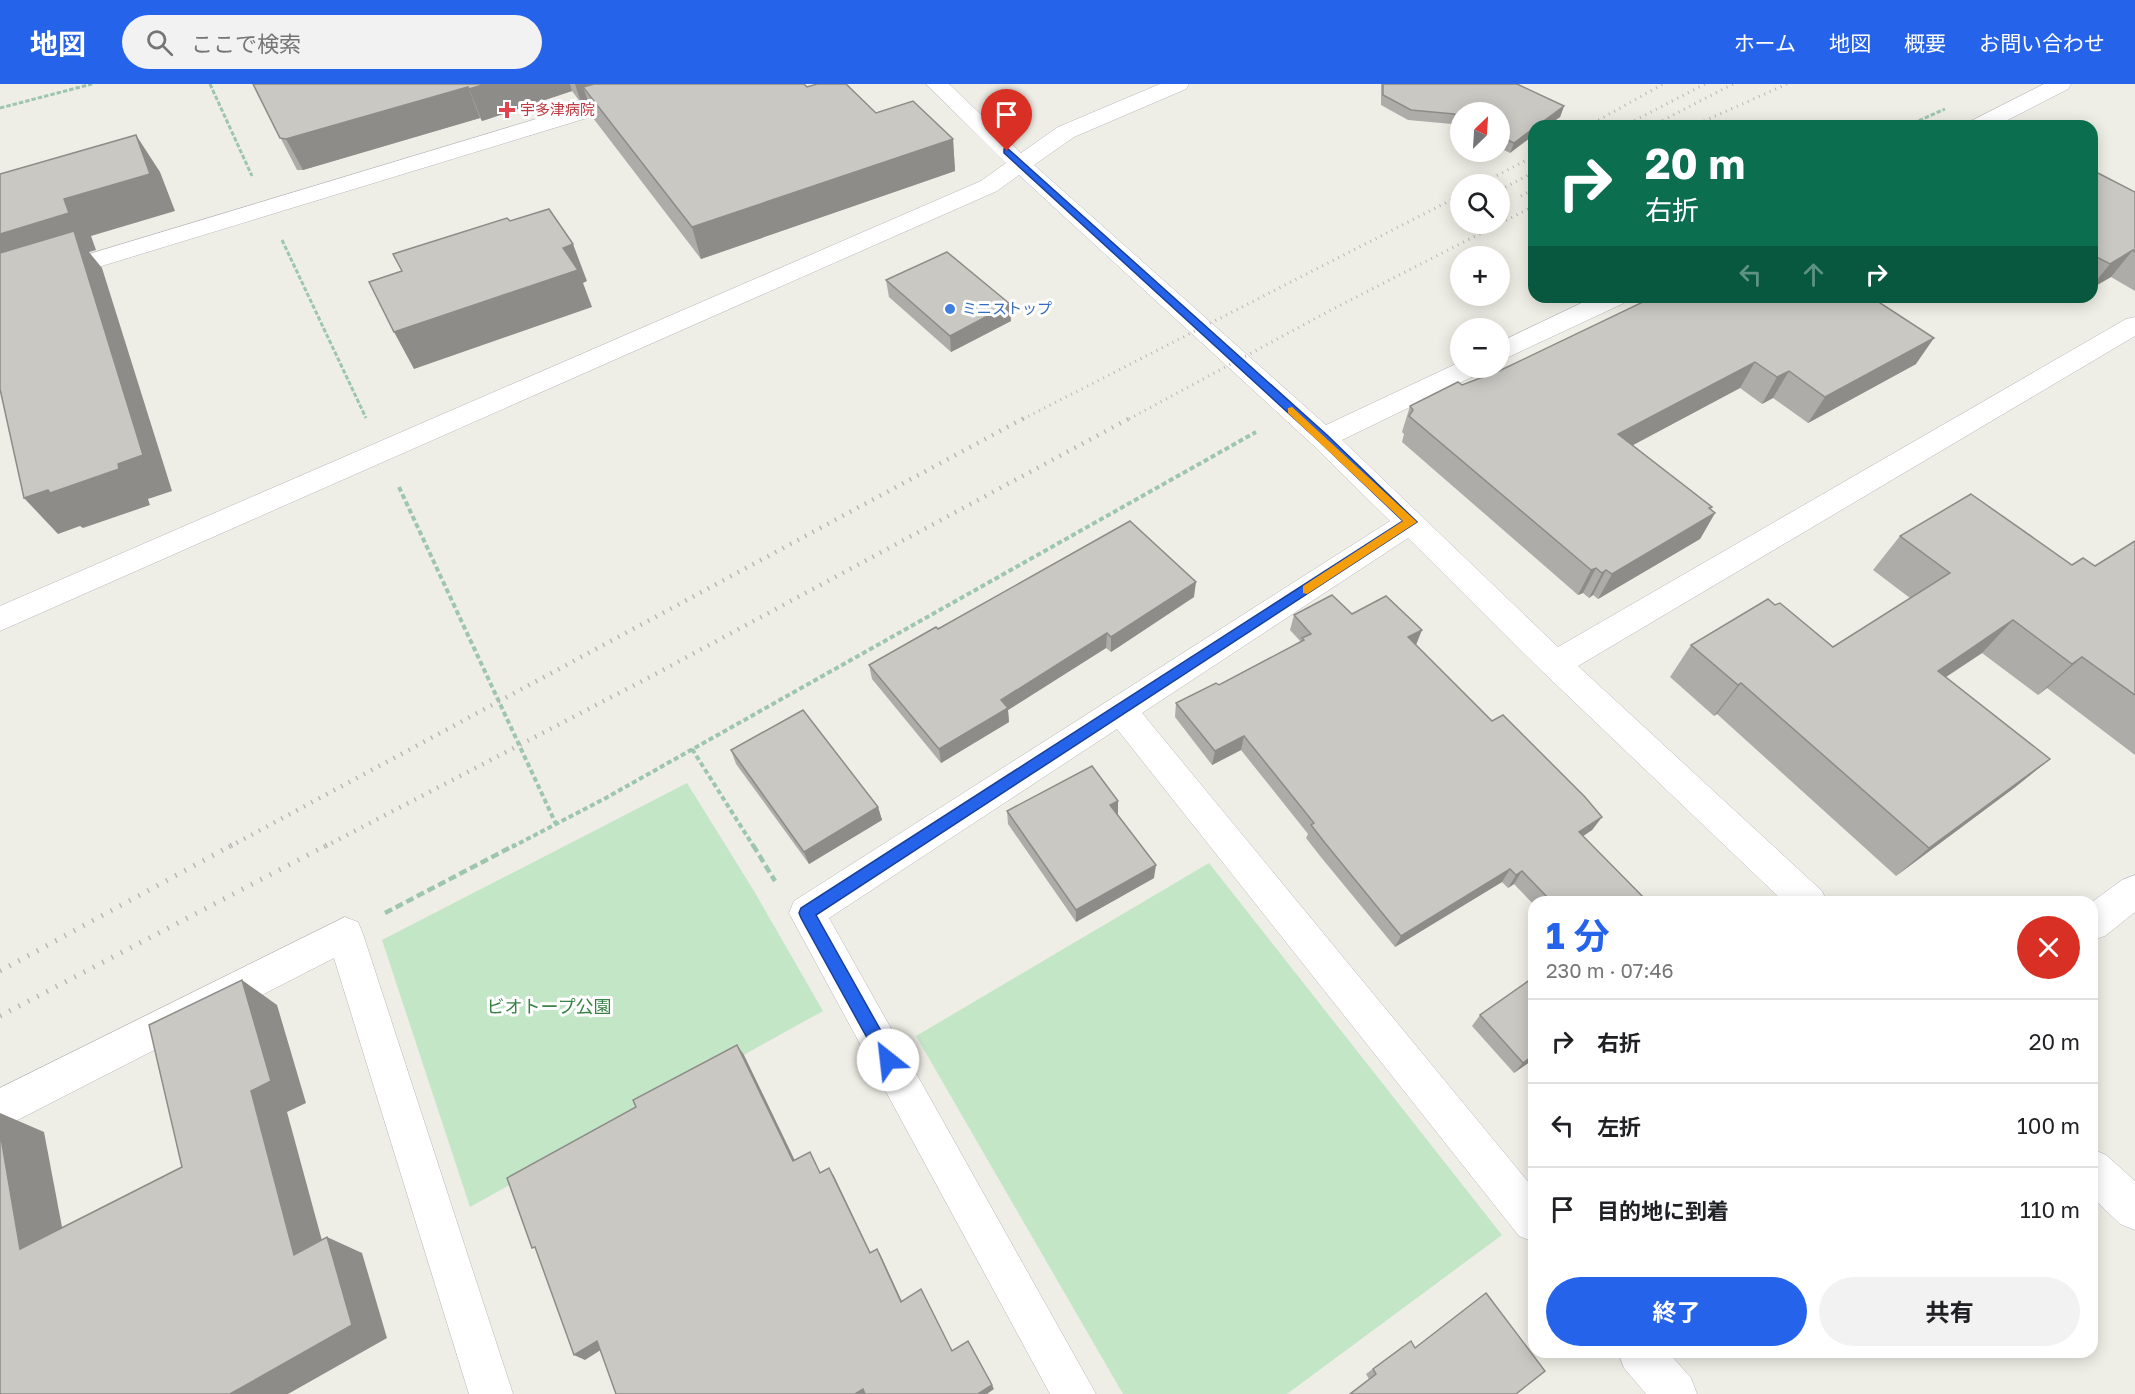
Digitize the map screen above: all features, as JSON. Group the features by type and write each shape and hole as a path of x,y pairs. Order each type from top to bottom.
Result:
{"street":[{"path":"0,289 674,84"},
{"path":"937,84 1022,165 1323,438 1555,664 1803,896"},
{"path":"0,619 989,186 1066,132 1178,84"},
{"path":"1991,120 2060,84"},
{"path":"1510,347 1602,303"},
{"path":"1555,664 2135,325"},
{"path":"1323,438 1450,377"},
{"path":"1074,1394 807,913 1411,522"},
{"path":"1121,710 1528,1214"},
{"path":"2098,919 2135,891"},
{"path":"0,1108 345,934 490,1394"},
{"path":"2098,1175 2135,1209"},
{"path":"1645,1358 1675,1394"}],"path":[{"path":"0,108 92,84"},
{"path":"345,934 604,799 1259,431"},
{"path":"692,749 780,890 807,913"}],"green space":[{"name":"ビオトープ公園","path":"687,783 754,891 823,1011 470,1207 382,940"},
{"path":"1209,863 1502,1235 1287,1394 1123,1394 916,1036"}],"building":[{"path":"253,84 486,84 469,89 468,87 286,139 280,138"},
{"path":"594,84 804,84 807,87 817,84 846,84 876,113 913,101 953,139 692,227 583,87"},
{"path":"1383,84 1517,84 1564,106 1545,120 1528,120 1528,132 1514,143 1510,141 1510,102 1450,102 1450,114 1411,110 1383,95"},
{"path":"136,135 150,174 64,199 69,213 0,234 0,174"},
{"path":"2098,173 2135,192 2135,252 2133,250 2110,264 2098,258"},
{"path":"549,209 573,244 563,248 578,270 394,332 369,282 402,271 393,254 507,218 510,221"},
{"path":"74,231 143,455 118,464 119,469 50,493 48,490 24,498 0,389 0,253"},
{"path":"947,252 1010,304 950,336 886,280"},
{"path":"1641,303 1880,303 1934,338 1825,397 1789,371 1777,377 1755,362 1618,434 1712,507 1709,508 1715,513 1612,574 1606,570 1602,573 1596,568 1591,570 1409,416 1413,410 1410,406 1458,382 1462,385 1480,378 1510,378 1510,366"},
{"path":"1971,494 2072,565 2083,558 2095,566 2135,541 2135,695 2082,657 2072,664 2013,620 1938,671 2050,759 1929,848 1741,683 1738,685 1691,645 1768,599 1775,605 1780,603 1833,647 1950,573 1900,536"},
{"path":"1130,521 1196,582 1111,637 1107,633 1001,700 1008,708 939,749 869,665 936,627 938,629"},
{"path":"1332,595 1352,614 1386,596 1422,630 1408,637 1492,721 1503,715 1585,797 1602,817 1579,832 1642,896 1546,896 1522,871 1516,875 1510,869 1401,936 1325,843 1311,825 1314,823 1244,736 1215,751 1176,703 1216,683 1219,685 1304,640 1302,638 1311,634 1294,615"},
{"path":"803,710 878,807 804,852 731,750"},
{"path":"1092,766 1118,801 1110,805 1156,865 1076,910 1007,811"},
{"path":"242,980 271,1081 251,1091 294,1255 327,1237 352,1325 230,1394 0,1394 0,1132 20,1249 182,1167 149,1025"},
{"path":"1528,981 1528,1059 1523,1063 1480,1015"},
{"path":"737,1045 793,1161 810,1152 820,1173 829,1168 870,1253 877,1249 901,1302 921,1289 952,1351 968,1341 992,1385 978,1394 865,1394 863,1389 855,1394 616,1394 597,1341 574,1355 507,1178 636,1107 633,1100"},
{"path":"1486,1293 1528,1349 1528,1358 1535,1358 1545,1371 1516,1394 1350,1394 1376,1374 1373,1369 1411,1341 1415,1348"}],"railway":[{"path":"1599,120 1663,84"},
{"path":"1636,120 1705,84"},
{"path":"1664,120 1733,84"},
{"path":"1706,120 1787,84"},
{"path":"1500,174 1528,159"},
{"path":"1510,185 1528,175"},
{"path":"1521,196 1528,192"},
{"path":"1023,419 1450,201"},
{"path":"1129,419 1331,310 1528,209"},
{"path":"229,847 1026,417"},
{"path":"324,847 648,678 1132,417"},
{"path":"0,971 232,845"},
{"path":"0,1016 327,845"}],"slow traffic":[{"path":"1292,411 1411,522 1307,589"}],"place":[{"name":"宇多津病院","path":"507,110"},
{"name":"ミニストップ","path":"950,309"}],"route":[{"path":"888,1060 807,913 1411,522 1323,438 1007,151"}]}
